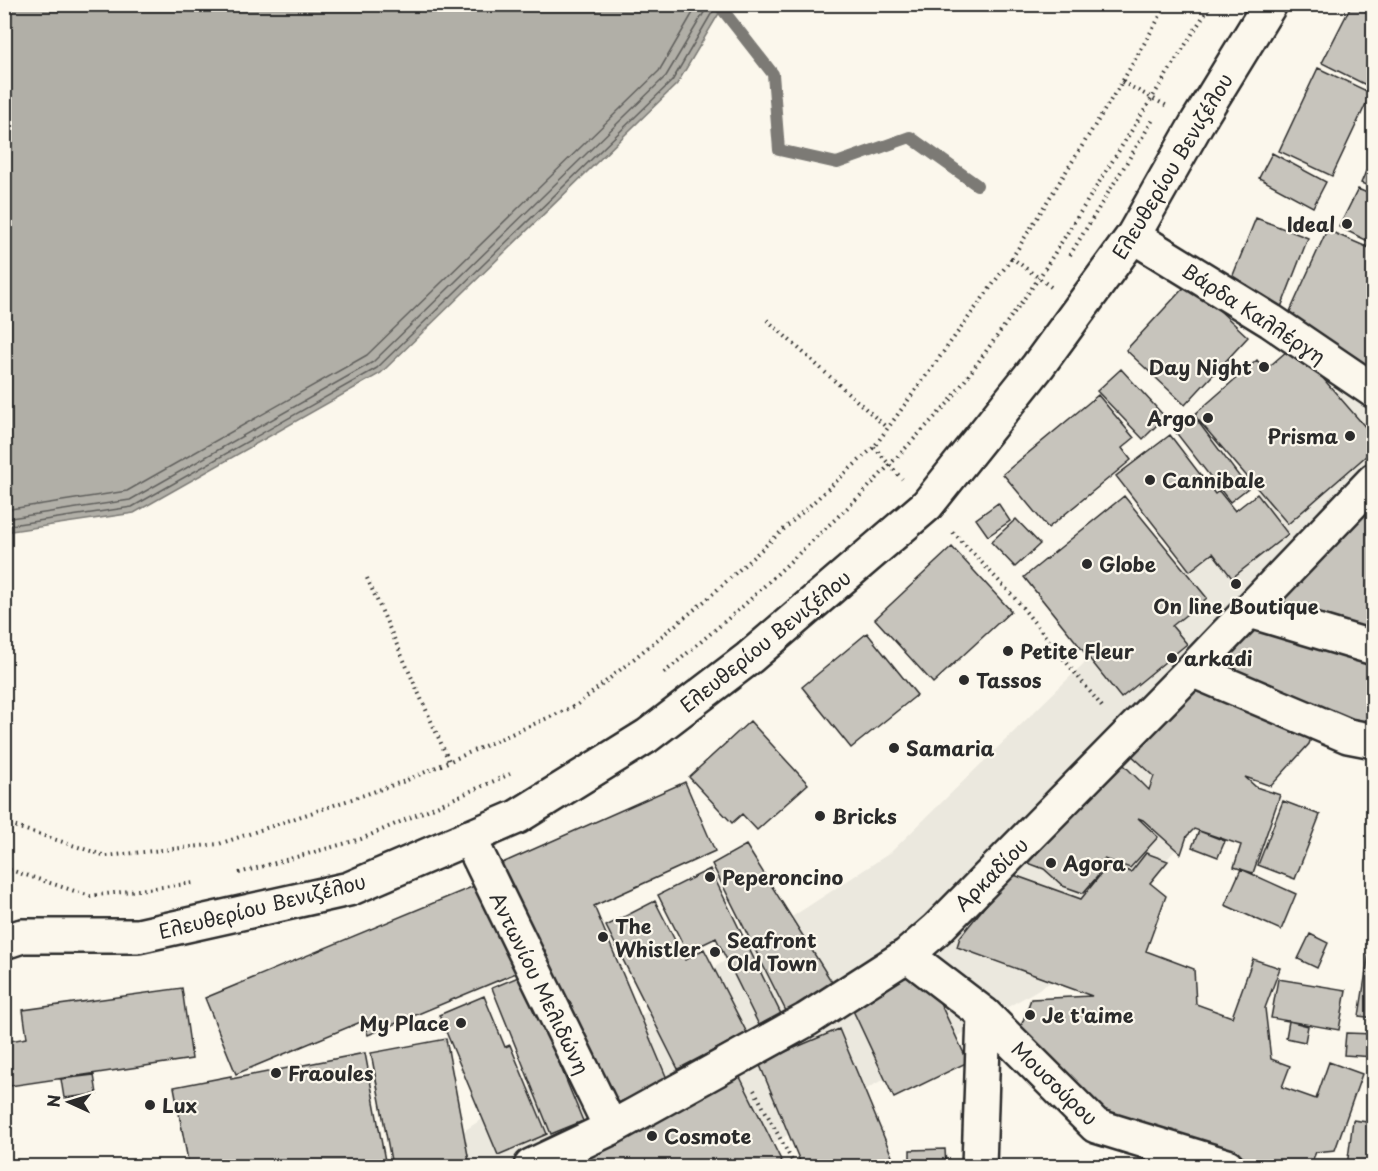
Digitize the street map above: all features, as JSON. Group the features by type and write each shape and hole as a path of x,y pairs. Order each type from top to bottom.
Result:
{"street":[{"name":"Ελευθερίου Βενιζέλου","path":"10,934 138,936 349,888 517,817 647,736 749,658 927,506 1038,366 1133,236 1197,123 1270,4"},
{"name":"Βάρδα Καλλέργη","path":"1133,236 1271,321 1374,391"},
{"name":"Αρκαδίου","path":"531,1167 611,1128 806,1020 908,955 937,929 1127,738 1374,480"},
{"path":"1250,611 1374,648"},
{"path":"1192,670 1348,736 1374,741"},
{"name":"Αντωνίου Μελιδώνη","path":"469,837 611,1128"},
{"name":"Μουσούρου","path":"908,955 984,1014 1096,1126 1227,1167"},
{"path":"979,1167 984,1014"}],"path":[{"path":"4,823 106,856 219,844 405,781 577,705 706,600 874,447 1012,258 1122,82 1167,4"},
{"path":"657,678 743,606 846,510 950,402 1039,278 1211,4"},
{"path":"1122,82 1197,123"},
{"path":"1068,258 1163,104"},
{"path":"1012,258 1051,287"},
{"path":"1045,297 1057,277"},
{"path":"767,320 887,428"},
{"path":"874,447 903,481 911,472"},
{"path":"927,506 1013,596 1127,738"},
{"path":"367,578 449,761"},
{"path":"229,875 361,840 510,774"},
{"path":"4,868 90,896 196,883"},
{"path":"737,1057 795,1167"}],"shaded area":[{"path":"1373,332 1373,641 1051,982 734,1166 377,1166 424,1157 890,853 1305,447"}],"water":[{"path":"4,5 724,5 677,84 381,373 134,513 5,532"}],"building":[{"path":"1352,4 1374,4 1374,89 1322,63"},
{"path":"1318,68 1371,93 1332,176 1279,151"},
{"path":"1374,152 1374,188 1361,183"},
{"path":"1272,153 1326,182 1313,207 1259,178"},
{"path":"1358,189 1374,196 1374,244 1339,227"},
{"path":"1256,218 1308,238 1280,310 1227,290"},
{"path":"1327,230 1374,250 1374,370 1282,329"},
{"path":"1189,282 1248,337 1185,405 1126,350"},
{"path":"1294,345 1374,437 1374,449 1288,524 1194,415 1257,360 1265,370"},
{"path":"1121,369 1165,417 1143,439 1097,391"},
{"path":"1098,395 1134,438 1122,448 1131,460 1048,528 1003,474"},
{"path":"1193,415 1248,488 1230,502 1174,430"},
{"path":"1170,435 1215,494 1219,491 1235,511 1257,494 1288,534 1232,578 1213,553 1190,571 1116,476"},
{"path":"1374,485 1374,643 1270,600 1307,568 1314,568 1315,552"},
{"path":"1124,496 1207,598 1172,626 1187,644 1121,698 1024,577"},
{"path":"998,503 1010,521 988,536 976,519"},
{"path":"1016,519 1040,544 1015,567 991,542"},
{"path":"952,547 1011,611 933,683 875,619"},
{"path":"1231,617 1374,654 1374,729 1213,687"},
{"path":"867,633 917,695 851,748 802,687"},
{"path":"1189,687 1314,730 1309,744 1271,786 1245,777 1256,787 1280,795 1253,873 1234,867 1241,845 1194,829 1187,836 1181,854 1138,818 1158,837 1130,868 1104,859 1097,877 1083,893 1063,886 1044,869 1028,863 1121,762 1149,790 1154,776 1128,752"},
{"path":"750,721 808,784 757,830 742,814 732,823 689,777"},
{"path":"685,782 715,851 594,906 668,1081 595,1113 491,868"},
{"path":"1283,801 1320,815 1295,879 1258,865"},
{"path":"1199,831 1225,841 1218,857 1192,847"},
{"name":"Seafront Old Town","path":"746,845 835,987 787,1013 712,864"},
{"path":"1146,853 1168,861 1150,883 1166,896 1146,951 1194,969 1196,1004 1232,1017 1253,959 1280,968 1265,1008 1271,1059 1290,1066 1282,1087 1316,1099 1329,1062 1362,1074 1335,1150 1316,1152 1310,1166 1259,1166 1083,1102 1016,1040 1031,999 1092,996 957,947 960,937 1011,874 1081,899 1109,864 1131,872"},
{"path":"710,869 781,1014 759,1025 716,938 687,952 658,895"},
{"path":"1241,869 1296,894 1281,930 1225,905"},
{"path":"479,884 516,973 368,1035 363,1021 236,1074 205,998"},
{"path":"655,901 685,960 704,949 747,1033 678,1069 606,926"},
{"path":"1310,934 1328,943 1317,968 1298,959"},
{"path":"1370,946 1374,947 1374,1018 1359,1016"},
{"path":"924,969 968,1062 894,1098 850,1004"},
{"path":"523,975 583,1121 551,1134 492,988"},
{"path":"1278,979 1346,990 1339,1030 1271,1018"},
{"path":"182,988 192,1059 10,1086 4,1042 27,1038 23,1010"},
{"path":"484,996 505,1047 510,1045 547,1134 498,1155 439,1015"},
{"path":"1289,1021 1308,1026 1305,1042 1286,1038"},
{"path":"839,1029 896,1166 802,1166 759,1063"},
{"path":"1346,1033 1374,1034 1374,1057 1344,1055"},
{"path":"446,1039 470,1166 392,1166 371,1053"},
{"path":"365,1053 386,1166 189,1166 174,1087 231,1076 231,1079"},
{"path":"94,1075 97,1094 64,1098 61,1079"},
{"path":"739,1075 784,1166 559,1166"},
{"path":"1353,1120 1374,1123 1374,1166 1347,1166"},
{"path":"945,1149 946,1166 910,1166 910,1150"}],"waterway":[{"path":"722,9 773,74 779,150 837,163 910,137 977,185"}],"place":[{"name":"Ideal","path":"1347,224"},
{"name":"Day Night","path":"1264,367"},
{"name":"Argo","path":"1208,418"},
{"name":"Prisma","path":"1350,436"},
{"name":"Cannibale","path":"1150,480"},
{"name":"Globe","path":"1087,564"},
{"name":"On line Boutique","path":"1236,584"},
{"name":"Petite Fleur","path":"1008,651"},
{"name":"arkadi","path":"1172,658"},
{"name":"Tassos","path":"964,680"},
{"name":"Samaria","path":"894,748"},
{"name":"Bricks","path":"820,816"},
{"name":"Agora","path":"1051,863"},
{"name":"Peperoncino","path":"710,877"},
{"name":"The Whistler","path":"603,937"},
{"name":"Seafront Old Town","path":"715,952"},
{"name":"Je t'aime","path":"1030,1015"},
{"name":"My Place","path":"461,1023"},
{"name":"Fraoules","path":"276,1073"},
{"name":"Lux","path":"150,1105"},
{"name":"Cosmote","path":"652,1136"}]}
